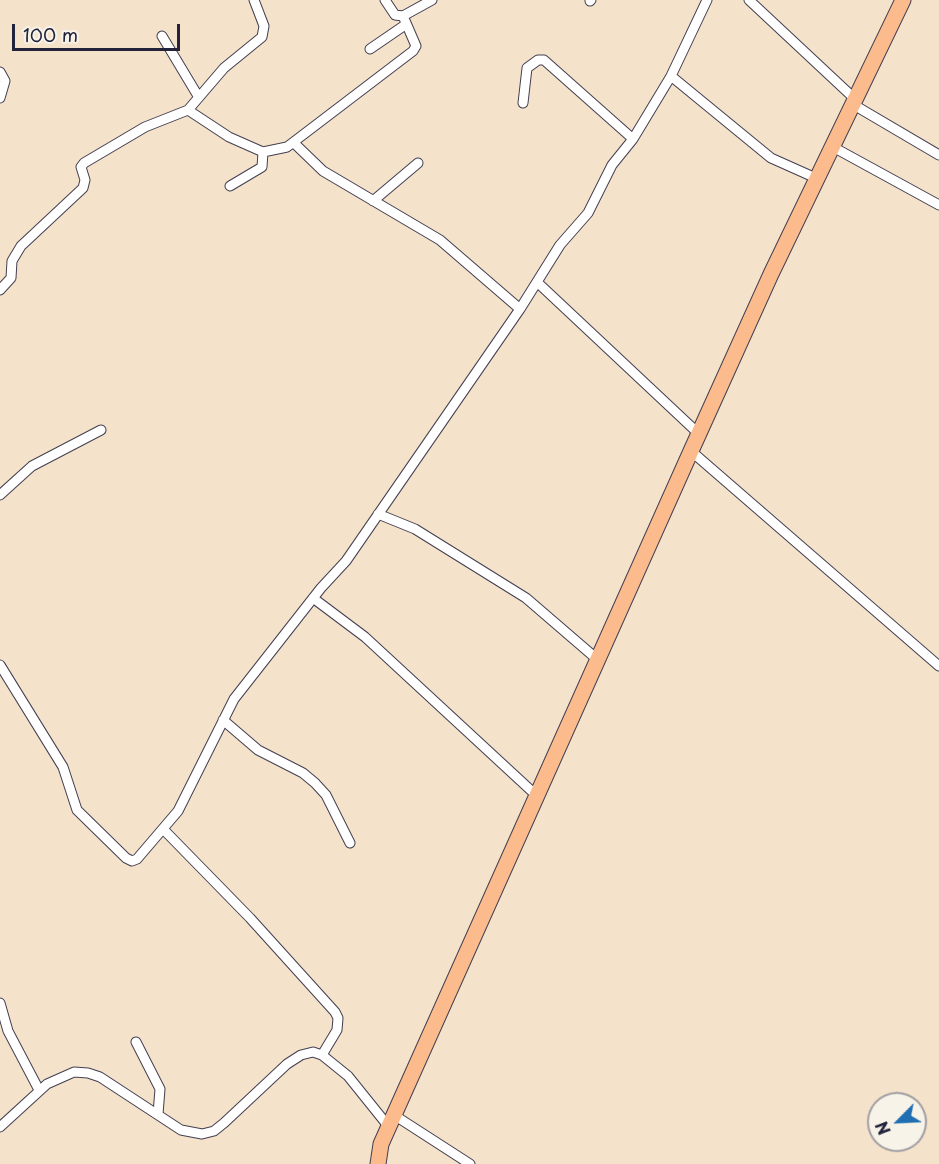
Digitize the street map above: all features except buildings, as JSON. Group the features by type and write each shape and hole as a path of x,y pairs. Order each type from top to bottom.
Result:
{"main road":[{"path":"378,1164 381,1144 391,1121 691,451 903,0"}],"street":[{"path":"0,290 11,278 12,261 21,246 83,188 85,180 82,164 145,127 188,110 225,68 262,37 264,26 254,0"},
{"path":"188,110 228,137 263,152 277,150 294,143 413,51 416,46 404,21 395,15 385,0"},
{"path":"370,48 404,21 406,12 432,0"},
{"path":"0,665 63,767 79,813 132,861 139,857 178,811 241,689 313,598 346,561 520,309 560,245 588,213 612,165 633,139 671,76 707,0"},
{"path":"750,0 855,102 939,155"},
{"path":"162,36 198,96"},
{"path":"523,103 527,68 543,60 633,139"},
{"path":"0,72 5,81 0,98"},
{"path":"671,76 771,158 818,178"},
{"path":"294,143 323,171 440,240 520,309"},
{"path":"833,147 939,205"},
{"path":"230,186 262,166 263,152"},
{"path":"373,201 418,163"},
{"path":"537,282 699,434"},
{"path":"0,495 35,464 101,430"},
{"path":"691,451 939,666"},
{"path":"378,514 415,529 506,585 539,608 598,660"},
{"path":"313,598 365,637 537,796"},
{"path":"223,720 258,750 303,773 315,783 326,795 350,843"},
{"path":"164,830 250,918 335,1012 338,1018 337,1030 322,1055"},
{"path":"0,1004 8,1031 39,1090"},
{"path":"136,1042 160,1089 158,1114"},
{"path":"0,1127 39,1090 74,1072 88,1072 191,1134 214,1131 287,1064 301,1055 313,1052 322,1055 348,1076 391,1121 470,1164"}]}
